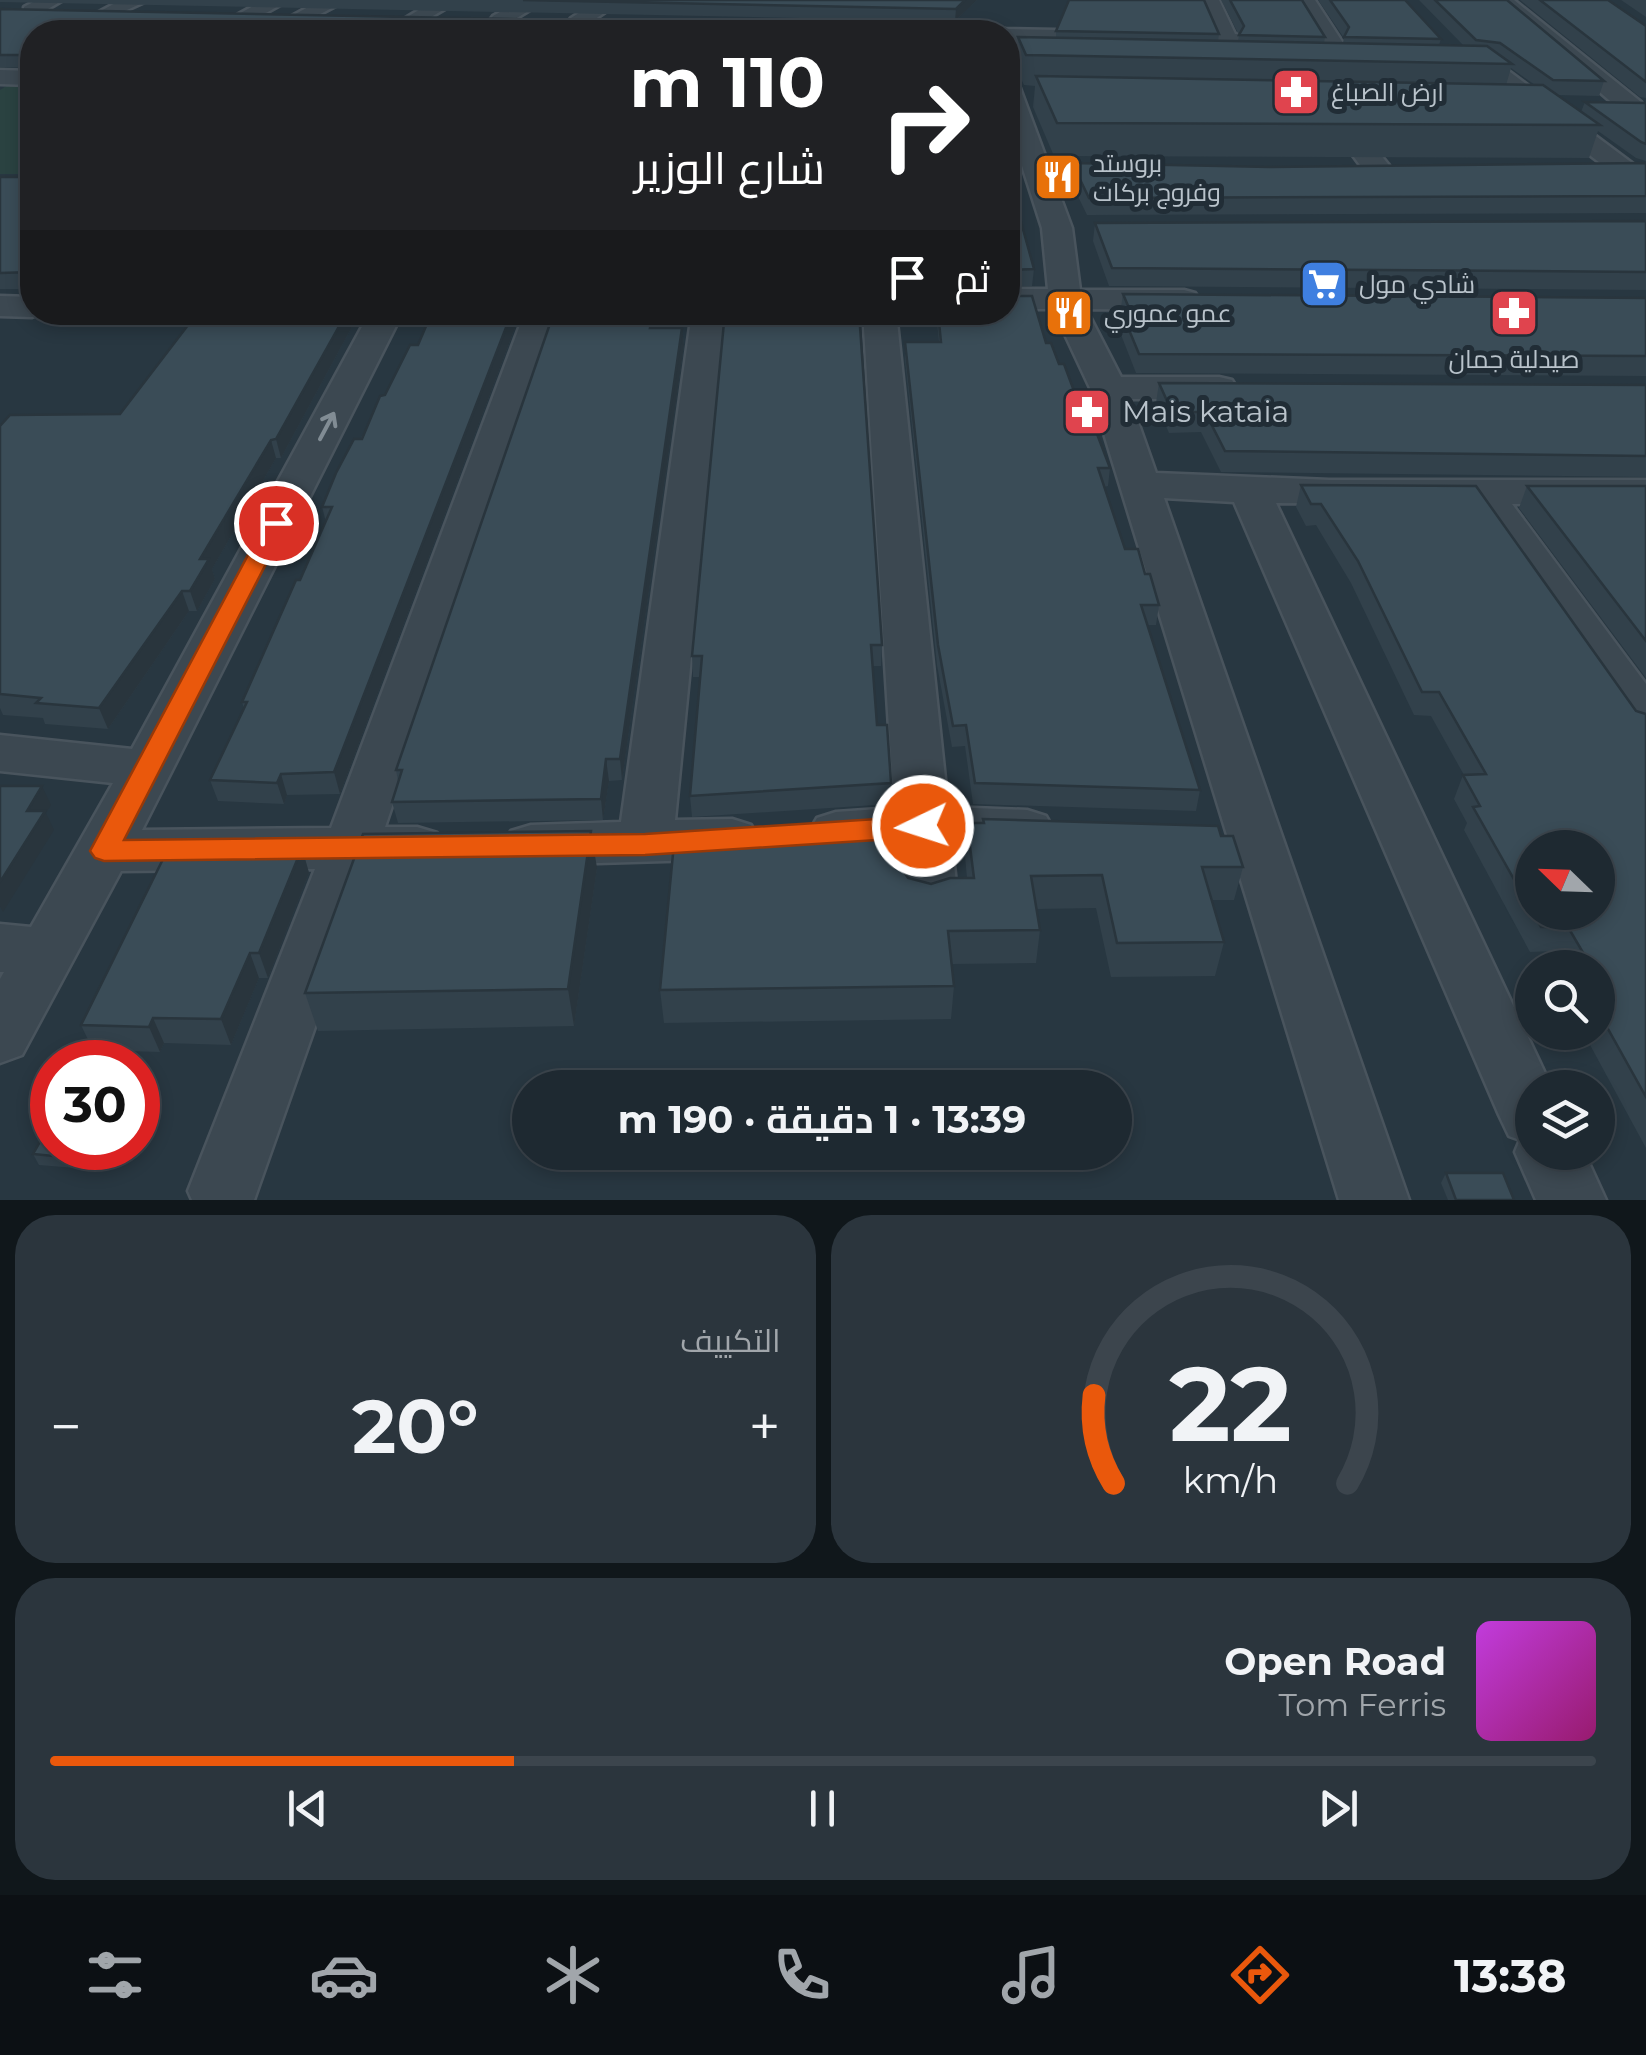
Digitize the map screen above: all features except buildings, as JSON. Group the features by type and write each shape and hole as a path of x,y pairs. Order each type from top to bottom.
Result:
{"street":[{"path":"236,20 279,0"},
{"path":"450,0 405,19 483,20 619,7"},
{"path":"1208,0 1227,41"},
{"path":"1306,0 1332,54"},
{"path":"1502,0 1639,108"},
{"path":"875,7 912,7"},
{"path":"60,15 149,9"},
{"path":"199,15 300,16 345,12"},
{"path":"1020,31 1227,41 1332,54"},
{"path":"1447,46 1464,64"},
{"path":"1020,89 1332,54"},
{"path":"1424,64 1486,65 1540,107 1636,170"},
{"path":"1020,100 1053,168 1076,228 1066,299 1108,388 1374,1200"},
{"path":"1359,103 1316,102 1378,170"},
{"path":"1503,106 1639,108"},
{"path":"1341,170 1414,170"},
{"path":"1573,170 1636,170"},
{"path":"1020,300 1220,300"},
{"path":"0,1036 23,950 104,851 380,325"},
{"path":"222,1190 351,848 537,325"},
{"path":"645,844 707,325"},
{"path":"880,325 928,892"},
{"path":"1108,388 1248,388"},
{"path":"1140,484 1252,493 1481,489 1646,492"},
{"path":"1481,489 1646,720"},
{"path":"1252,493 1515,1078"},
{"path":"0,753 146,769"},
{"path":"104,851 645,844 923,826 1079,832"},
{"path":"1197,835 1256,837"},
{"path":"1557,1170 1571,1200"}],"green space":[{"path":"20,83 20,174 0,174 0,90"}],"place":[{"name":"ارض الصباغ","path":"1296,92"},
{"name":"بروستد وفروج بركات","path":"1058,177"},
{"name":"شادي مول","path":"1324,284"},
{"name":"عمو عموري","path":"1069,313"},
{"name":"صيدلية جمان","path":"1514,313"},
{"name":"Mais kataia","path":"1087,412"}],"route":[{"path":"276,523 104,851 645,844 923,826"}]}
